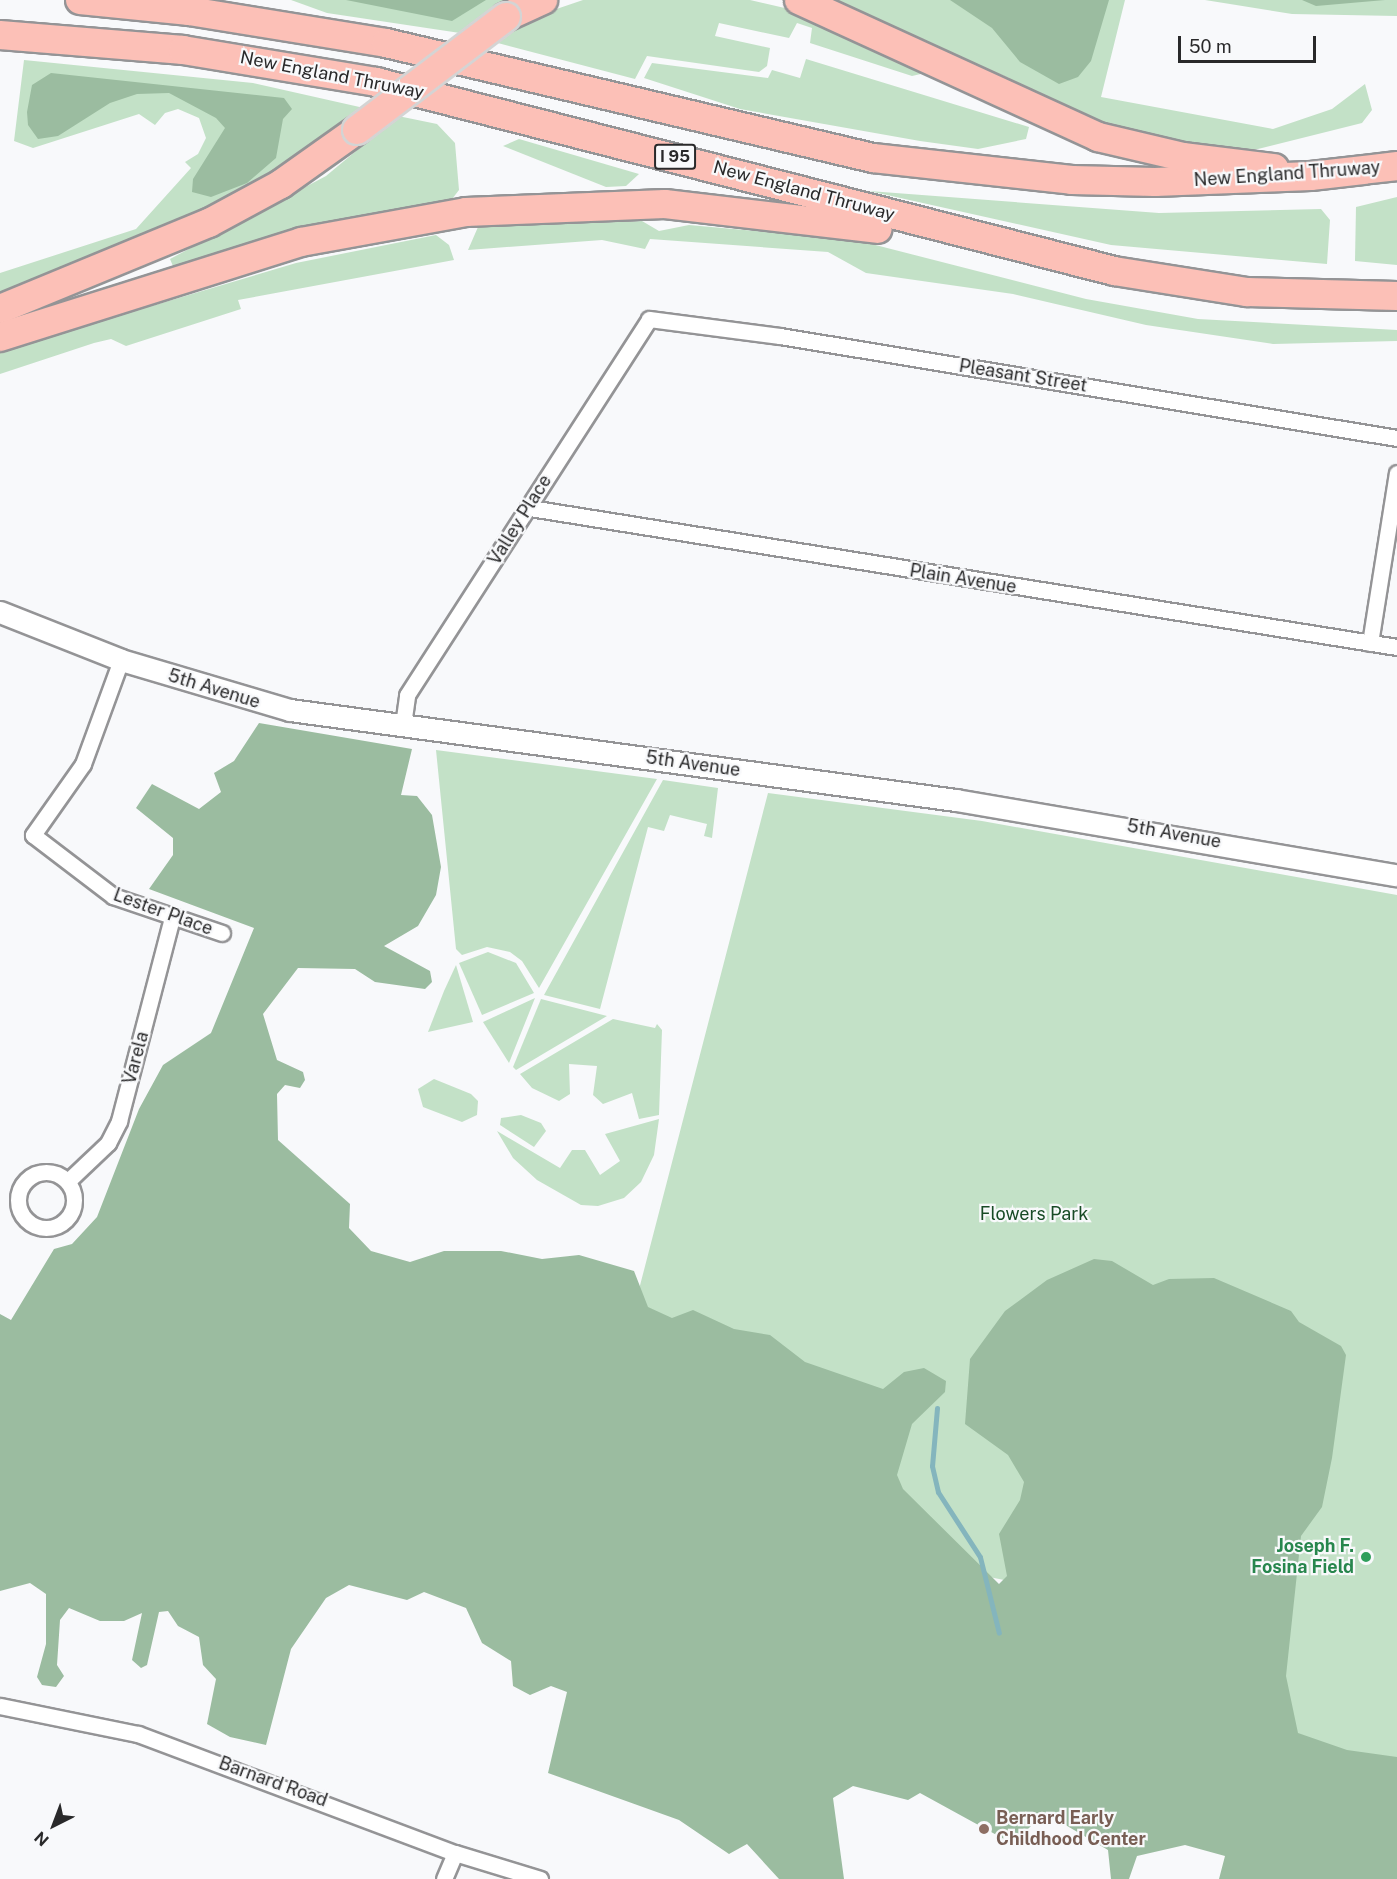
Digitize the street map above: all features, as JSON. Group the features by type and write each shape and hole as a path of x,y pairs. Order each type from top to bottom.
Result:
{"highway":[{"name":"New England Thruway","path":"80,0 200,12 386,43 873,158 1072,180 1311,176 1397,166"},
{"path":"0,309 209,223 281,184 357,130 506,17 543,0"},
{"path":"799,0 1098,137 1134,148 1311,176"},
{"name":"New England Thruway","path":"0,35 183,50 406,88 1114,271 1247,292 1397,296"},
{"path":"0,337 301,242 443,215 549,205 751,210 1114,271"}],"street":[{"name":"Pleasant Street","path":"649,319 780,336 1397,438"},
{"name":"Valley Place","path":"404,725 407,695 530,508 649,319"},
{"path":"1370,643 1397,474"},
{"name":"Plain Avenue","path":"530,508 1397,646"},
{"name":"5th Avenue","path":"0,612 121,660 263,704 968,801 1397,875"},
{"name":"Lester Place","path":"121,660 83,764 33,835 99,888 172,918 222,933"},
{"name":"Varela","path":"69,1180 108,1143 119,1121 172,918"},
{"name":"Barnard Road","path":"0,1706 138,1734 455,1853 540,1879"},
{"path":"444,1879 455,1853"}],"green space":[{"path":"291,0 509,0 460,33 327,13"},
{"path":"346,0 486,0 452,21"},
{"path":"583,0 750,0 802,12 925,73 912,76 810,43 812,28 797,23 789,38 719,23 715,36 770,48 767,66 759,72 647,56 635,79 494,42 533,17"},
{"path":"822,0 1125,0 1101,97 1273,129 1332,109 1365,84 1372,110 1362,123 1258,149 1188,153 1021,96 1009,78"},
{"path":"950,0 1109,0 1091,61 1078,77 1059,84 1020,62 992,28"},
{"path":"1205,0 1397,0 1397,16 1292,14"},
{"path":"1302,0 1385,0 1316,6"},
{"path":"806,59 1029,127 1026,139 978,149 920,141 740,109 644,78 652,63 768,78 772,70 800,78"},
{"path":"24,60 253,83 364,108 272,177 209,210 0,296 0,273 136,229 191,168 185,162 198,154 206,138 199,118 178,109 165,113 155,125 139,114 33,148 14,141"},
{"path":"51,73 284,98 292,109 283,119 276,158 247,183 211,197 192,192 193,179 225,128 216,118 169,93 137,94 110,103 58,136 38,139 28,125 27,112 32,85"},
{"path":"398,116 437,124 455,143 459,190 449,203 175,271 170,259 326,176"},
{"path":"519,139 639,174 626,186 606,187 503,146"},
{"path":"869,191 1159,213 1321,209 1330,220 1327,264 1111,245"},
{"path":"1397,197 1397,265 1355,261 1356,207"},
{"path":"642,221 659,231 689,225 856,240 1086,299 1198,319 1397,330 1397,341 1273,344 1146,325 1013,294 866,273 828,252 650,239 645,249 602,240 468,250 478,227"},
{"path":"436,235 449,245 454,260 238,300 241,309 126,346 111,339 0,374 0,351 296,263"},
{"path":"259,723 412,749 401,795 417,796 432,815 441,867 436,895 418,926 384,946 430,971 432,982 425,989 375,982 355,969 298,968 263,1014 277,1060 303,1072 305,1080 300,1088 285,1085 277,1094 278,1140 350,1204 349,1228 371,1251 410,1262 444,1251 501,1251 542,1259 579,1255 634,1271 648,1307 672,1318 693,1310 734,1329 770,1335 805,1362 883,1389 904,1372 924,1368 946,1381 945,1392 912,1424 897,1475 903,1489 999,1584 1007,1576 999,1534 1020,1500 1024,1482 1008,1455 965,1424 970,1359 1005,1311 1047,1280 1094,1259 1112,1261 1153,1285 1169,1279 1214,1278 1291,1311 1299,1322 1341,1346 1346,1355 1332,1458 1322,1507 1301,1536 1286,1676 1298,1733 1347,1750 1397,1757 1397,1879 1219,1879 1225,1856 1185,1845 1137,1856 1129,1879 1111,1879 1108,1850 1057,1820 1038,1819 1013,1844 920,1793 908,1800 853,1786 833,1798 844,1879 779,1879 747,1844 729,1854 679,1820 548,1773 567,1692 551,1686 530,1695 513,1686 511,1661 482,1643 466,1608 424,1592 407,1600 349,1585 326,1598 291,1649 266,1745 230,1737 207,1724 216,1679 203,1665 199,1637 178,1626 168,1611 159,1612 147,1665 141,1668 132,1660 142,1613 124,1621 100,1621 69,1608 60,1620 57,1665 64,1676 56,1687 42,1685 37,1677 46,1644 46,1594 30,1583 0,1591 0,1314 11,1320 54,1249 72,1244 97,1217 139,1109 163,1065 211,1033 254,928 149,889 173,855 173,838 136,808 152,784 199,809 221,792 214,773 234,761"},
{"path":"436,750 657,779 539,988 522,961 510,952 487,947 462,955 456,949"},
{"path":"663,780 718,788 712,838 704,836 707,824 670,815 664,831 648,827 600,1009 544,995"},
{"name":"Flowers Park","path":"768,793 982,821 1397,895 1397,1879 1110,1601 585,1497"},
{"path":"488,952 516,963 534,993 482,1015 459,963"},
{"path":"456,965 473,1022 428,1032 444,991"},
{"path":"535,998 509,1063 483,1022"},
{"path":"541,999 607,1016 516,1070 513,1067"},
{"path":"613,1019 655,1028 657,1024 662,1030 659,1115 639,1119 632,1093 603,1104 593,1095 597,1066 569,1064 570,1094 559,1101 532,1088 520,1074"},
{"path":"434,1079 471,1094 478,1101 477,1115 462,1122 423,1107 418,1089"},
{"path":"521,1115 541,1123 546,1131 534,1147 500,1125 501,1118"},
{"path":"659,1119 654,1155 641,1182 624,1198 598,1206 581,1205 537,1180 513,1158 497,1131 560,1168 572,1150 585,1150 600,1175 620,1161 605,1134"}],"waterway":[{"path":"937,1408 932,1466 938,1492 980,1557 999,1633"}],"place":[{"name":"Joseph F. Fosina Field","path":"1366,1557"},
{"name":"Bernard Early Childhood Center","path":"984,1829"}]}
